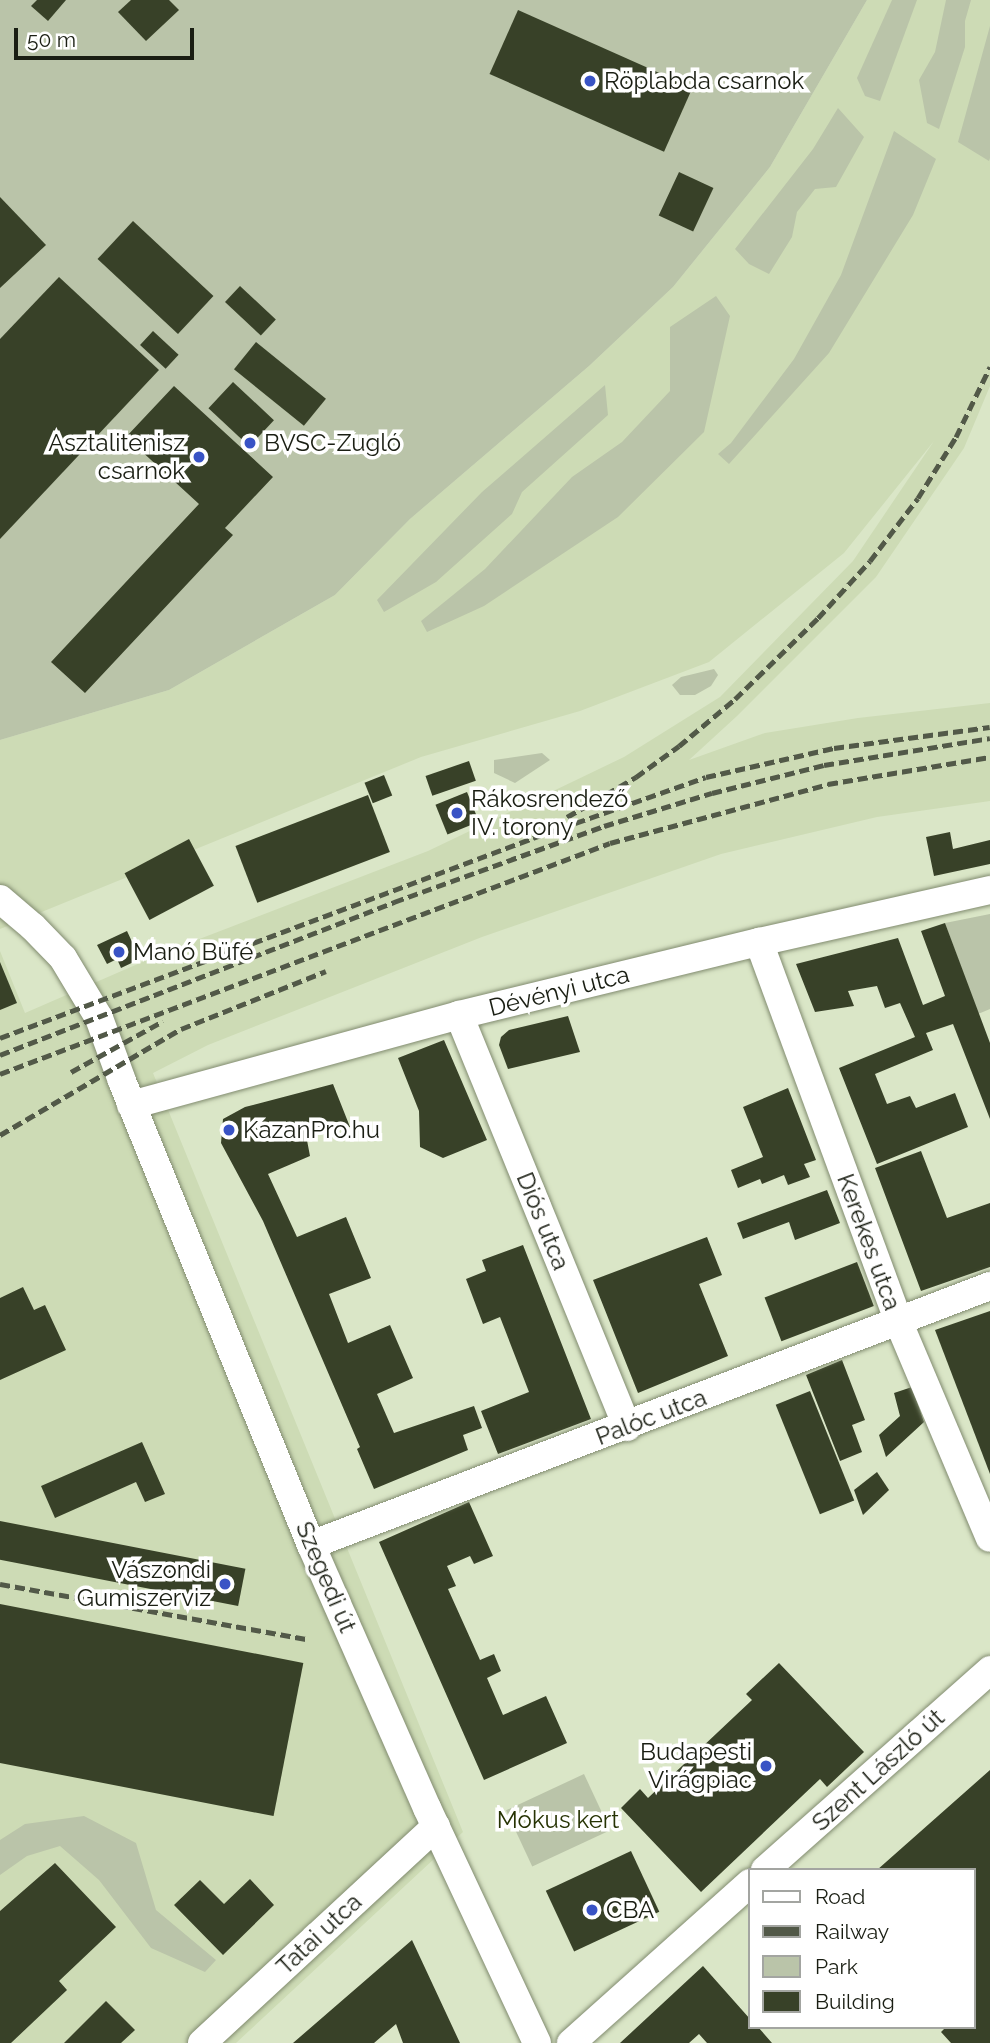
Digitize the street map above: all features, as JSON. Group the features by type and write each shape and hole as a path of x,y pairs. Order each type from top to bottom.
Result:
{"street":[{"name":"Dévényi utca","path":"131,1105 459,1015 759,942 990,890"},
{"name":"Szegedi út","path":"0,900 49,943 75,976 99,1017 131,1105 311,1545 436,1826 537,2043"},
{"name":"Kerekes utca","path":"759,942 899,1323 990,1538"},
{"name":"Diós utca","path":"459,1015 626,1427"},
{"name":"Palóc utca","path":"311,1545 899,1323 990,1286"},
{"name":"Szent László út","path":"767,1868 990,1670"},
{"name":"Tatai utca","path":"202,2043 436,1826"},
{"path":"571,2043 748,1885"}],"shaded area":[{"path":"867,0 990,0 990,386 964,448 876,577 737,716 689,760 765,733 858,718 990,703 990,801 877,817 721,854 482,937 208,1045 153,1073 463,1832 236,2043 0,2043 0,951 25,1013 163,953 428,851 624,757 720,697 853,561 934,441 844,553 709,662 580,711 421,757 0,929 0,740 169,690 335,595 410,519 589,366 673,287 770,167"}],"green space":[{"name":"BVSC-Zugló","path":"0,0 867,0 770,167 673,287 589,366 410,519 335,595 169,690 0,740"},
{"path":"892,0 917,0 880,101 865,96 857,78"},
{"path":"946,0 971,0 965,21 965,47 939,129 927,123 919,80 935,52"},
{"path":"990,26 990,158 989,161 958,142"},
{"path":"838,108 864,137 836,187 815,189 797,212 792,237 769,274 749,264 735,249 813,149"},
{"path":"894,131 936,159 913,215 829,353 729,464 718,454 731,443 794,359 841,275"},
{"path":"716,296 730,316 704,432 618,517 484,606 427,632 421,621 485,569 572,477 622,442 670,391 670,327"},
{"path":"605,385 608,415 522,492 512,514 436,582 384,612 377,600 482,492"},
{"path":"714,669 718,675 711,686 695,695 680,695 672,685 681,677"},
{"path":"542,753 550,760 515,783 494,773 494,760"},
{"path":"990,914 990,1009 978,1014 945,923"},
{"name":"Mókus kert","path":"584,1774 610,1830 532,1867 506,1810"},
{"path":"84,1816 136,1843 156,1910 216,1960 205,1972 151,1948 99,1880 60,1846 27,1856 0,1875 0,1840 25,1824"}],"building":[{"path":"37,0 66,0 48,21 31,6"},
{"path":"131,0 169,0 179,10 146,41 118,12"},
{"name":"Röplabda csarnok","path":"518,10 692,88 664,152 490,74"},
{"path":"679,172 713,188 693,232 659,216"},
{"path":"0,197 46,245 0,288"},
{"path":"133,221 213,296 178,334 98,259"},
{"path":"59,277 159,370 0,539 0,339"},
{"path":"240,286 276,319 261,336 225,302"},
{"path":"153,331 179,355 166,369 140,345"},
{"path":"256,342 326,399 304,426 234,369"},
{"path":"233,382 274,420 249,447 208,408"},
{"path":"174,386 273,477 225,528 233,535 85,693 51,662 199,504 126,437"},
{"path":"469,761 476,781 432,796 426,776"},
{"path":"384,775 392,795 373,803 365,783"},
{"name":"Rákosrendező IV. torony","path":"467,792 479,822 447,834 435,805"},
{"path":"368,795 390,852 257,903 235,846"},
{"path":"950,832 953,849 990,840 990,864 934,876 926,837"},
{"path":"189,839 214,886 149,920 125,873"},
{"path":"945,923 990,1043 990,1119 953,1024 926,1033 933,1050 875,1074 887,1104 910,1096 916,1108 955,1093 968,1127 877,1164 839,1068 915,1037 900,1003 885,1008 877,986 848,991 854,1006 815,1012 796,964 898,938 923,1005 945,996 921,931"},
{"name":"Manó Büfé","path":"127,931 140,959 121,968 117,959 107,964 97,945"},
{"path":"0,962 17,1003 0,1010"},
{"path":"568,1016 580,1052 508,1069 499,1045 501,1037 509,1030"},
{"path":"444,1040 487,1140 443,1158 420,1147 419,1111 398,1058"},
{"path":"333,1084 350,1127 306,1135 310,1156 268,1174 297,1237 346,1217 371,1278 329,1294 348,1343 390,1325 413,1378 377,1394 394,1433 474,1406 482,1428 463,1435 468,1450 374,1489 357,1449 360,1447 263,1221 221,1143 223,1119 245,1107"},
{"path":"788,1088 816,1160 804,1164 810,1177 788,1185 784,1175 762,1184 760,1179 738,1188 731,1170 763,1157 743,1107"},
{"path":"921,1151 947,1218 990,1203 990,1267 921,1291 875,1168"},
{"path":"827,1190 840,1223 795,1240 789,1222 743,1239 737,1223"},
{"path":"707,1237 722,1275 699,1284 728,1356 638,1393 593,1280"},
{"path":"523,1245 591,1419 498,1454 481,1411 529,1392 500,1317 483,1324 466,1279 486,1271 482,1260"},
{"path":"857,1262 874,1306 781,1341 765,1297"},
{"path":"23,1287 34,1310 45,1305 66,1350 0,1380 0,1298"},
{"path":"990,1311 990,1474 935,1330"},
{"path":"842,1360 865,1420 852,1425 862,1452 840,1461 806,1375"},
{"path":"912,1387 924,1422 886,1457 879,1435 900,1416 894,1393"},
{"path":"810,1391 854,1500 820,1514 776,1405"},
{"path":"142,1442 165,1494 145,1502 136,1482 55,1518 41,1486"},
{"path":"877,1472 889,1490 863,1515 854,1490"},
{"path":"469,1502 493,1556 474,1564 470,1556 447,1566 456,1586 448,1589 480,1660 494,1654 501,1671 487,1678 503,1715 546,1696 567,1743 484,1780 379,1542"},
{"path":"0,1521 245,1569 238,1606 0,1560"},
{"path":"0,1604 303,1663 274,1816 0,1763"},
{"name":"Budapesti Virágpiac","path":"779,1663 864,1752 827,1787 820,1779 701,1892 621,1808 640,1789 648,1798 752,1700 746,1694"},
{"path":"990,1770 990,2043 951,2043 941,2032 944,2029 976,2029 976,1868 879,1868"},
{"path":"631,1851 659,1912 574,1951 546,1891"},
{"path":"55,1863 116,1927 59,1981 67,1990 11,2043 0,2043 0,1911"},
{"path":"250,1879 274,1905 223,1955 174,1905 200,1880 224,1904"},
{"path":"412,1940 460,2043 403,2043 396,2024 374,2043 293,2043"},
{"path":"703,1966 748,2017 748,2029 760,2029 772,2043 707,2043 699,2034 689,2043 620,2043"},
{"path":"106,2001 135,2030 121,2043 64,2043"}],"railway":[{"path":"567,817 636,777 679,746 735,699 818,618 870,561 918,498 956,437 990,367"},
{"path":"0,1038 533,838 706,777 834,748 990,727"},
{"path":"0,1055 394,902 604,826 712,793 824,765 990,738"},
{"path":"0,1074 610,843 828,784 990,757"},
{"path":"0,1135 181,1029 326,971"},
{"path":"71,1072 163,1021"},
{"path":"0,1584 306,1639"}],"place":[{"name":"Röplabda csarnok","path":"590,81"},
{"name":"BVSC-Zugló","path":"250,443"},
{"name":"Asztalitenisz csarnok","path":"199,457"},
{"name":"Rákosrendező IV. torony","path":"457,813"},
{"name":"Manó Büfé","path":"119,952"},
{"name":"KazanPro.hu","path":"229,1130"},
{"name":"Vászondi Gumiszerviz","path":"225,1584"},
{"name":"Budapesti Virágpiac","path":"766,1766"},
{"name":"CBA","path":"592,1910"}]}
